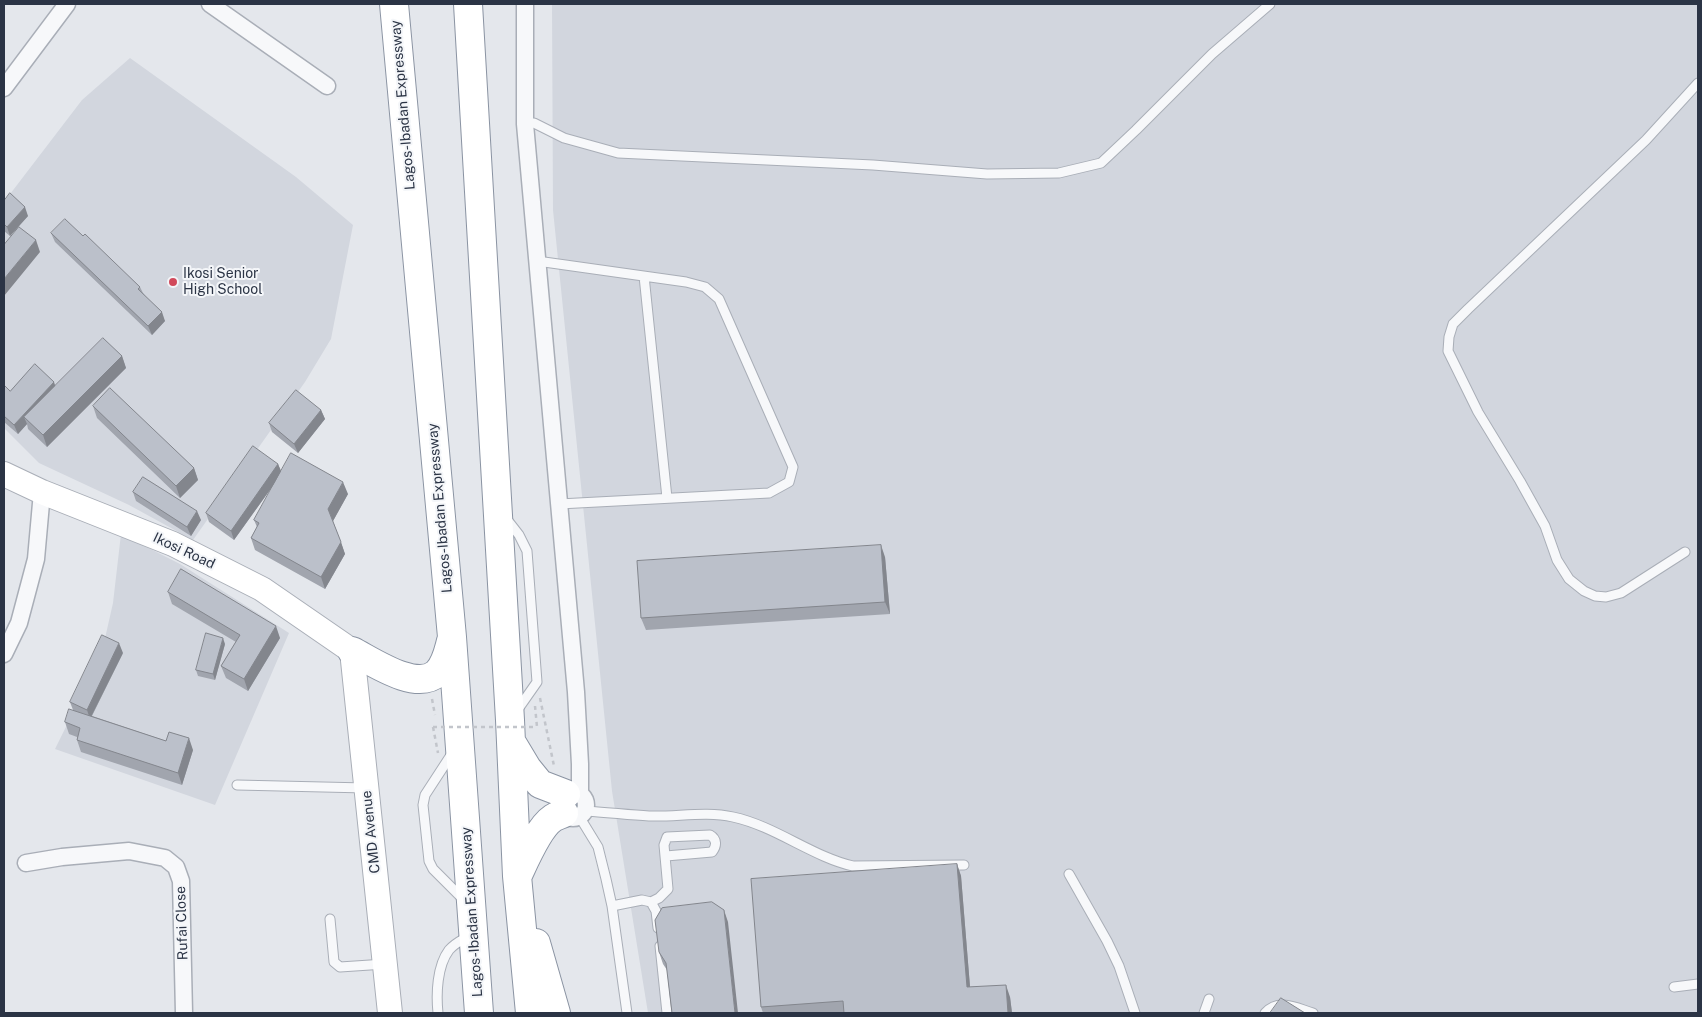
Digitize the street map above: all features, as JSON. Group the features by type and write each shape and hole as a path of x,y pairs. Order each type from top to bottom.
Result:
{"highway":[{"name":"Lagos-Ibadan Expressway","path":"394,4 452,637 479,1013"},
{"path":"468,4 517,876 530,1013"},
{"path":"352,651 396,673 416,680 428,679 438,672 446,660 452,637"},
{"path":"510,731 527,768 540,784 575,806"},
{"path":"556,1013 517,876 532,846 552,818 575,806"}],"street":[{"path":"4,88 67,4"},
{"path":"210,4 327,86"},
{"path":"525,4 525,124 576,692 575,806"},
{"name":"Ikosi Road","path":"4,474 42,492 173,544 262,589 352,651"},
{"path":"4,654 19,623 36,559 42,492"},
{"name":"CMD Avenue","path":"352,651 390,1013"},
{"name":"Rufai Close","path":"26,862 129,851 165,858 176,867 182,890 184,1013"}],"lane":[{"path":"525,124 534,123 564,138 618,153 873,165 987,174 1059,173 1101,163 1212,54 1270,4"},
{"path":"1686,552 1621,593 1606,597 1595,596 1584,591 1569,579 1557,560 1545,526 1478,412 1448,351 1449,337 1453,324 1646,140 1698,83"},
{"path":"537,261 686,282 706,287 719,300 793,467 789,482 769,493 560,504"},
{"path":"644,276 667,498"},
{"path":"497,507 519,535 527,550 537,682 510,731"},
{"path":"438,1013 438,986 442,965 449,951 458,942 473,920 433,869 429,861 424,805 425,795 460,741"},
{"path":"237,785 366,788"},
{"path":"575,806 650,816 715,814 733,817 764,827 838,862 854,866 964,864"},
{"path":"575,806 598,848 612,906 627,1013"},
{"path":"612,906 642,900 651,902 659,898 668,889 664,845 667,837 710,835 716,841 712,852 666,856"},
{"path":"1069,874 1108,941 1119,966 1135,1013"},
{"path":"651,902 656,911 667,1013"},
{"path":"330,918 334,962 340,967 385,964"},
{"path":"1674,987 1698,984"},
{"path":"1204,1013 1209,999"},
{"path":"1265,1013 1271,1007 1282,1004 1313,1013"}],"path":[{"path":"537,682 554,766"},
{"path":"432,697 436,716"},
{"path":"438,725 443,767"},
{"path":"443,767 434,727 537,727"}],"shaded area":[{"path":"552,4 1698,4 1698,1013 648,1013 612,791 553,210"},
{"name":"Ikosi Senior High School","path":"130,58 296,177 353,225 331,339 305,382 193,540 129,505 39,463 4,428 4,202 82,100"},
{"path":"121,534 180,564 289,633 215,805 55,749 101,656 113,603"}],"building":[{"path":"10,193 25,207 7,227 4,224 4,201"},
{"path":"65,219 83,236 85,234 140,287 138,289 162,312 148,326 51,233"},
{"path":"19,227 36,240 4,279 4,245"},
{"path":"103,338 122,356 43,435 24,417"},
{"path":"35,364 54,382 14,425 4,416 4,385 10,391"},
{"path":"110,388 194,468 176,486 93,406"},
{"path":"296,390 321,410 294,444 269,423"},
{"path":"253,446 278,464 231,531 206,513"},
{"path":"291,453 343,482 328,509 341,542 321,577 251,538 259,523 254,520"},
{"path":"143,477 197,511 187,527 133,492"},
{"path":"881,545 885,602 641,618 637,561"},
{"path":"181,569 276,626 244,679 221,666 240,635 168,592"},
{"path":"206,633 223,638 213,674 196,670"},
{"path":"102,635 119,643 87,710 70,702"},
{"path":"69,709 166,741 169,732 189,738 178,773 77,740 80,728 65,722"},
{"path":"957,864 967,987 1006,985 1008,1013 844,1013 843,1001 761,1007 751,879"},
{"path":"712,902 724,910 735,1013 672,1013 666,963 659,952 655,920 662,908"},
{"path":"1281,998 1305,1013 1270,1013"}],"place":[{"name":"Ikosi Senior High School","path":"173,282"}]}
